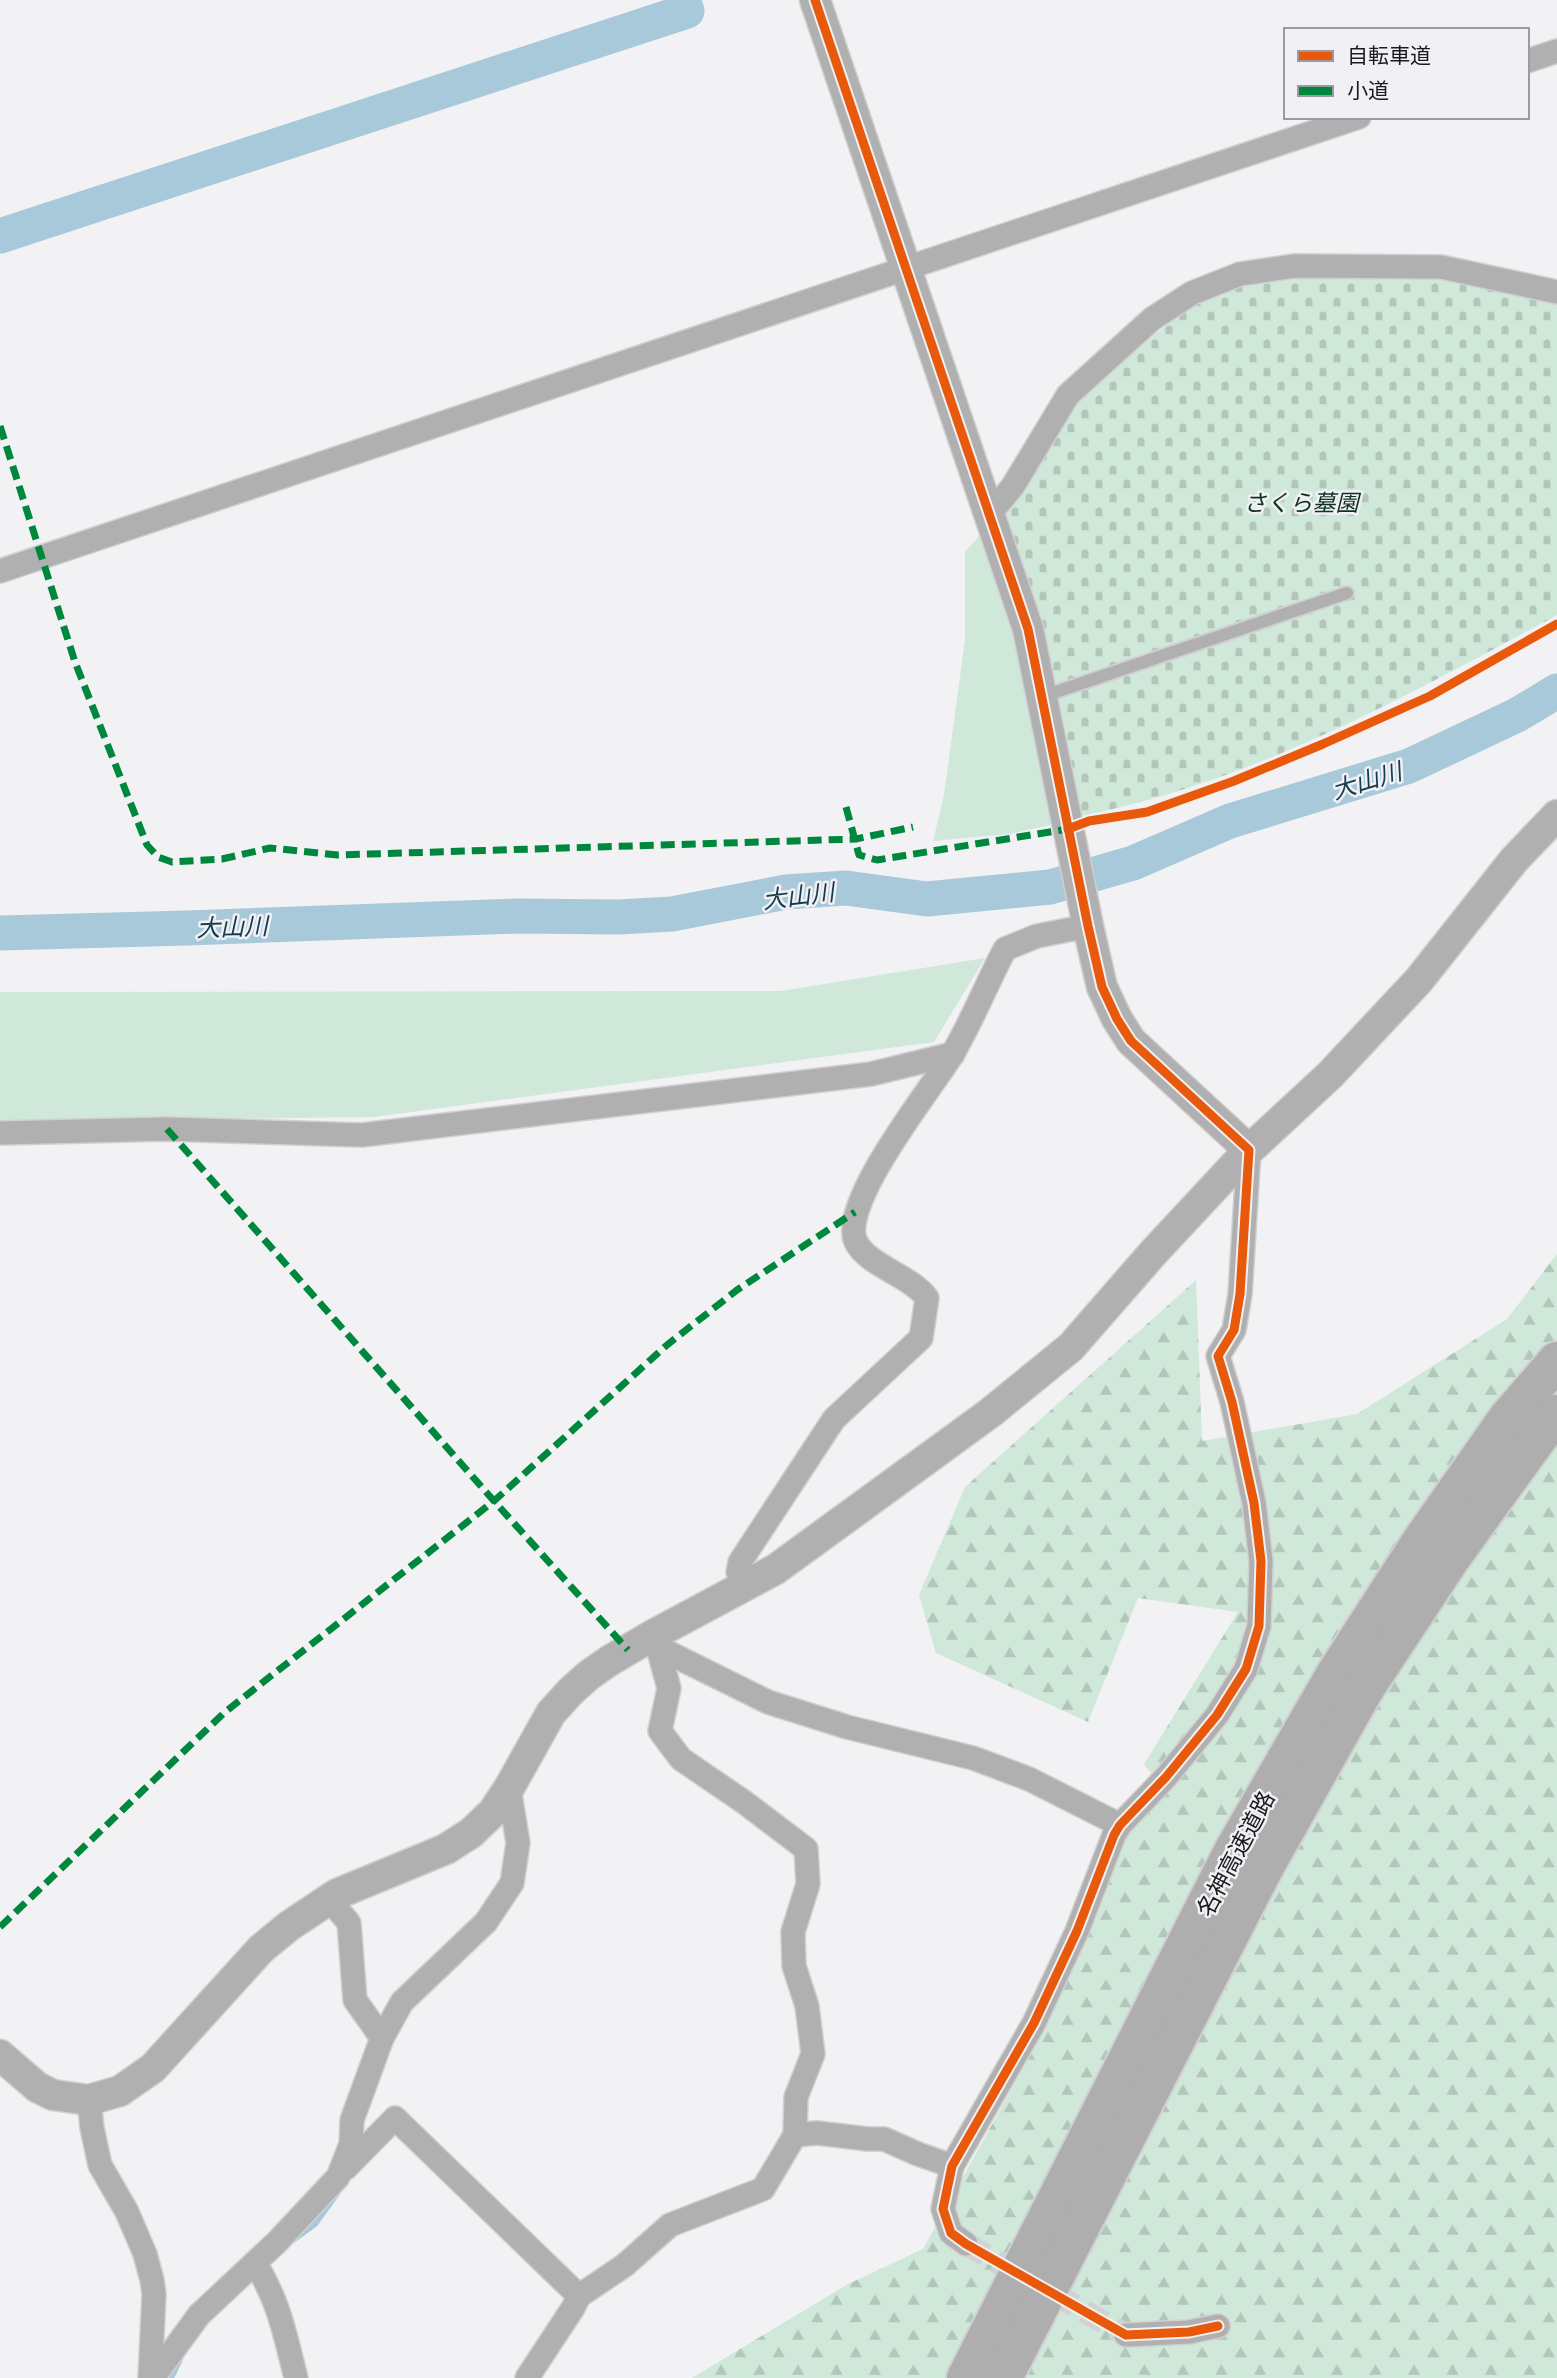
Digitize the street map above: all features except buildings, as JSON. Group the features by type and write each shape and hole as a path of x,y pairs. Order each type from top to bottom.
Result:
{"highway":[{"name":"名神高速道路","path":"966,2378 1231,1853 1336,1673 1422,1540 1507,1419 1557,1361"},
{"name":"名神高速道路","path":"1003,2378 1263,1870 1364,1690 1451,1558 1557,1414"}],"street":[{"path":"815,0 1028,629 1102,987 1131,1041 1249,1150"},
{"path":"1529,60 1557,51"},
{"path":"0,571 1353,119"},
{"path":"989,515 1013,486 1068,394 1153,319 1192,293 1240,274 1294,266 1441,267 1557,292"},
{"path":"0,2056 37,2087 53,2095 89,2100 120,2091 153,2068 261,1949 289,1926 355,1884 446,1849 471,1833 493,1812 551,1713 571,1690 609,1661 651,1644 776,1569 990,1413 1071,1348 1153,1253 1249,1150 1330,1075 1419,980 1514,860 1557,815"},
{"path":"745,1586 737,1572 740,1562 834,1419 921,1338 927,1298 920,1289 866,1254 856,1241 855,1212 894,1137 953,1054 1005,949 1037,936 1087,924"},
{"path":"0,1133 167,1129 362,1135 871,1074 953,1054"},
{"path":"966,2244 951,2233 943,2209 952,2166 1034,2023 1077,1931 1114,1835 1217,1715 1247,1669 1259,1626 1261,1561 1254,1503 1232,1402 1218,1356 1234,1330 1240,1294 1249,1150"},
{"path":"651,1644 768,1702 847,1727 973,1758 1029,1779 1120,1825"},
{"path":"527,2378 579,2296 625,2265 670,2225 763,2189 795,2135 796,2097 813,2054 807,2006 793,1955 793,1932 808,1884 806,1849 681,1759 660,1731 669,1688 651,1644"},
{"path":"338,2177 351,2144 352,2119 382,2038 402,2002 486,1922 512,1883 518,1843 509,1788"},
{"path":"329,1899 349,1923 355,2000 382,2038"},
{"path":"89,2100 100,2165 127,2212 145,2254 152,2280 154,2294 151,2378"},
{"path":"151,2378 199,2315 277,2242 395,2118 579,2296"},
{"path":"795,2135 817,2133 884,2139 952,2166"},
{"path":"255,2263 269,2286 281,2316 296,2378"},
{"path":"1126,2335 1189,2332 1218,2326"}],"lane":[{"path":"1041,697 1347,593"}],"green space":[{"name":"さくら墓園","path":"1288,276 1438,276 1557,302 1557,615 1384,706 1266,760 1143,801 1080,816 1038,617 1006,515 1076,399 1190,306 1238,286"},
{"path":"982,533 1018,632 1054,814 1050,825 1009,834 933,841 944,795 965,640 965,552"},
{"path":"985,958 934,1042 374,1117 0,1122 0,992 781,991"},
{"path":"1557,1254 1557,2378 692,2378 848,2284 923,2249 1037,2043 1124,1835 1164,1790 1144,1764 1238,1612 1138,1598 1088,1722 936,1653 919,1595 965,1487 1196,1280 1202,1441 1357,1414 1507,1319"}],"waterway":[{"path":"0,236 687,11 683,0"},
{"name":"大山川","path":"0,933 518,916 619,917 672,914 786,892 846,888 927,899 1050,887 1133,863 1230,821 1409,766 1517,715 1557,691"},
{"path":"290,2242 315,2224 338,2192"},
{"path":"171,2378 180,2359"}],"tunnel":[{"path":"966,2244 1126,2335"}],"marked path":[{"path":"0,426 75,662 147,845 158,857 172,862 222,859 270,848 338,855 856,839 913,827"},
{"path":"846,807 859,855 877,860 1068,829"},
{"path":"167,1129 628,1650"},
{"path":"0,1927 225,1712 494,1501 667,1345 737,1290 855,1212"}],"cycle path":[{"path":"815,0 1028,629 1102,987 1131,1041 1249,1150 1240,1294 1234,1330 1218,1356 1232,1402 1254,1503 1261,1561 1259,1626 1246,1669 1217,1715 1114,1835 1077,1931 1034,2023 952,2166 943,2209 951,2233 966,2244 1126,2335 1189,2332 1218,2326"},
{"path":"1068,829 1089,821 1147,812 1234,781 1323,744 1430,696 1557,624"}]}
